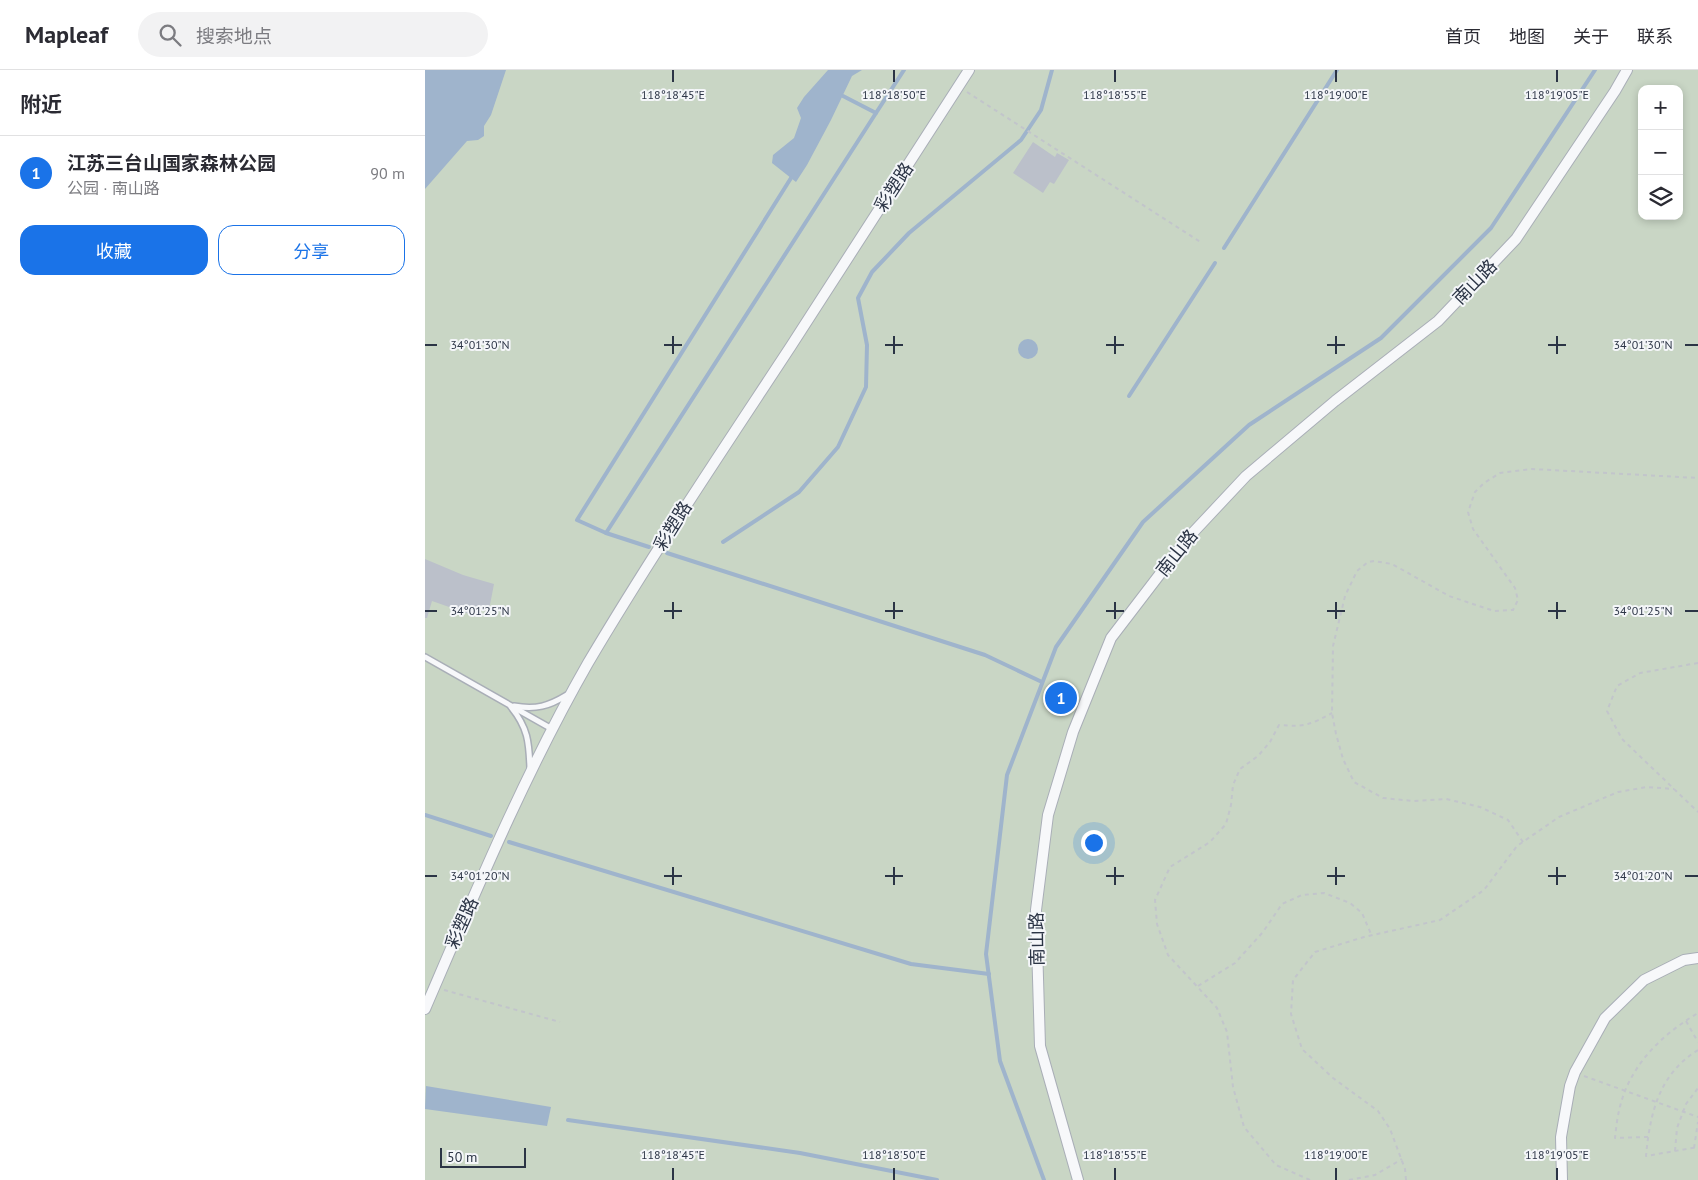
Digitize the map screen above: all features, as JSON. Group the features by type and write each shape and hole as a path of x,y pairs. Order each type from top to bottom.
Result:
{"street":[{"name":"彩塑路","path":"425,1009 467,912 531,775 588,664 688,501 792,345 969,70"},
{"name":"南山路","path":"1078,1180 1040,1046 1036,910 1048,815 1073,732 1111,638 1186,540 1246,476 1335,401 1438,321 1516,239 1627,70"},
{"path":"1562,1180 1561,1137 1570,1086 1575,1072 1605,1018 1644,980 1684,960 1698,958"}],"lane":[{"path":"425,657 553,729"},
{"path":"509,704 535,708 555,702 573,692"},
{"path":"509,704 520,718 525,729 528,739 531,775"}],"path":[{"path":"959,86 1202,243"},
{"path":"1523,842 1508,820 1480,807 1445,800 1413,801 1383,798 1353,782 1343,759 1332,712 1333,646 1345,596 1357,571 1368,562 1374,560 1392,564 1449,596 1494,611 1513,610 1518,600 1515,588 1473,529 1468,512 1475,492 1484,482 1500,473 1532,469 1698,478"},
{"path":"1698,663 1639,672 1617,686 1607,711 1622,739 1698,812"},
{"path":"1309,1180 1276,1165 1243,1127 1233,1087 1227,1032 1217,1008 1168,955 1157,924 1155,900 1171,867 1210,842 1226,824 1231,805 1233,785 1240,769 1258,756 1270,742 1279,725 1298,727 1310,725 1332,712"},
{"path":"1406,1180 1405,1169 1391,1129 1378,1111 1333,1078 1302,1049 1291,1014 1293,980 1315,952 1371,935 1440,920 1484,890 1517,846 1559,818 1618,792 1647,787 1674,789"},
{"path":"1197,986 1235,963 1263,932 1282,904 1302,895 1324,893 1350,903 1362,913 1371,935"},
{"path":"434,987 559,1022"},
{"path":"1648,1137 1615,1138 1619,1110 1626,1091 1635,1071 1654,1047 1674,1029 1698,1013"},
{"path":"1686,1021 1698,1042"},
{"path":"1698,1050 1689,1056 1667,1080 1656,1102 1649,1122 1646,1156 1698,1148"},
{"path":"1575,1072 1698,1117"},
{"path":"1675,1151 1677,1128 1685,1104 1698,1088"},
{"path":"1694,1148 1698,1122"},
{"path":"1349,1180 1375,1175 1402,1159"}],"green space":[{"path":"425,70 1698,70 1698,1180 425,1180"}],"water":[{"path":"425,70 506,70 491,115 484,126 484,136 478,140 467,141 425,189"},
{"path":"828,70 862,70 852,76 831,120 796,182 772,163 773,155 794,138 801,118 797,108 804,97"},
{"path":"1024,339 1032,339 1038,345 1038,353 1032,359 1024,359 1018,353 1018,345"},
{"path":"426,1086 551,1107 547,1126 425,1109"}],"building":[{"path":"1033,142 1055,157 1057,153 1069,160 1054,184 1050,182 1043,193 1013,173"},
{"path":"425,559 463,575 494,584 489,610 475,607 472,615 432,601 427,618 425,618"}],"waterway":[{"path":"876,113 904,70"},
{"path":"723,542 799,492 838,447 866,387 867,345 858,298 872,272 909,233 1021,140 1041,110 1052,70"},
{"path":"1224,248 1337,70"},
{"path":"1044,1180 1000,1061 986,954 1007,775 1056,647 1143,522 1249,425 1381,338 1491,228 1595,70"},
{"path":"791,178 577,520 606,533 876,113 843,96"},
{"path":"1129,396 1215,263"},
{"path":"606,533 649,547"},
{"path":"667,553 985,655 1042,682"},
{"path":"425,815 491,836"},
{"path":"509,842 911,964 989,974"},
{"path":"568,1120 800,1153 937,1180"}],"place":[{"name":"江苏三台山国家森林公园","path":"1061,698"}]}
